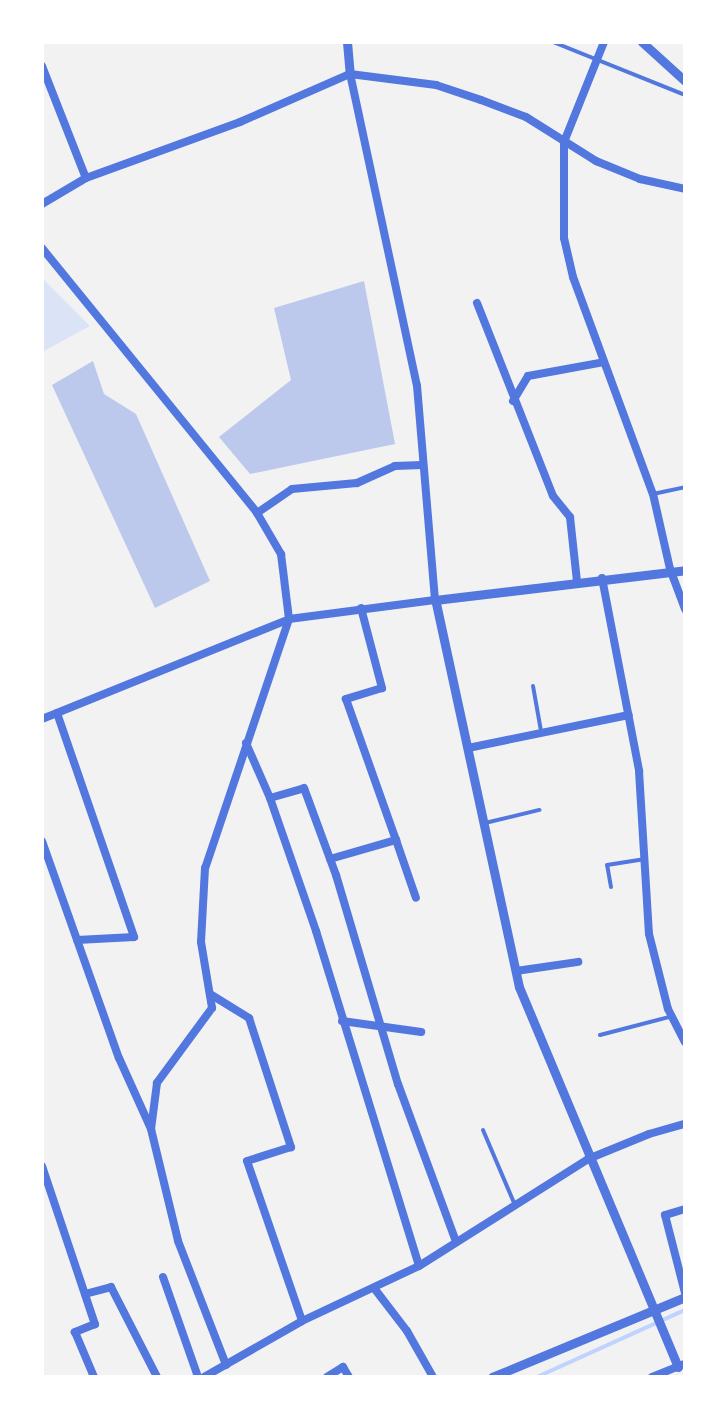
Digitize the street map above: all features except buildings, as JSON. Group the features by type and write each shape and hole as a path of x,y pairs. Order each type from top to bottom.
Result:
{"street":[{"path":"347,42 350,74 417,386 435,600 516,971 588,1159 651,1309 682,1369 652,1377"},
{"path":"604,42 564,142 564,238 573,277 653,494 670,569 685,609"},
{"path":"642,42 685,81"},
{"path":"42,66 86,178"},
{"path":"42,204 86,178 240,122 350,74 436,85 481,100 526,117 596,161 640,179 685,189"},
{"path":"42,248 257,513 281,554 289,619 205,868 201,942 212,1008 157,1083 151,1129"},
{"path":"477,303 513,401 553,496 570,517 577,581"},
{"path":"513,401 528,376 604,362"},
{"path":"257,513 292,489 357,483 395,466 422,465"},
{"path":"42,719 289,619 670,569 685,570"},
{"path":"602,578 639,771 649,934 672,1016 685,1042"},
{"path":"361,608 382,688 346,699 416,898"},
{"path":"57,713 134,937 77,940"},
{"path":"468,748 629,715"},
{"path":"246,742 270,798 419,1266"},
{"path":"270,798 304,788 330,859 398,1084 456,1242"},
{"path":"330,859 396,840"},
{"path":"42,841 119,1058 151,1129 178,1241 226,1365"},
{"path":"516,971 578,962"},
{"path":"210,994 249,1018 291,1147 247,1161 302,1321"},
{"path":"342,1021 421,1032"},
{"path":"163,1277 201,1377 302,1321 419,1266 588,1159 649,1134 685,1124"},
{"path":"42,1166 95,1324 75,1332 94,1377"},
{"path":"492,1377 685,1295 665,1215 685,1209"},
{"path":"85,1294 111,1287 157,1377"},
{"path":"374,1288 407,1331 433,1377"},
{"path":"327,1377 343,1367 349,1377"}],"lane":[{"path":"553,42 598,57 685,95"},
{"path":"653,494 685,487"},
{"path":"533,686 541,733"},
{"path":"485,823 539,810"},
{"path":"611,887 607,865 644,859"},
{"path":"600,1035 672,1016"},
{"path":"483,1130 515,1205"}],"shaded area":[{"path":"42,278 90,326 42,352"}],"waterway":[{"path":"537,1377 685,1310"}]}
